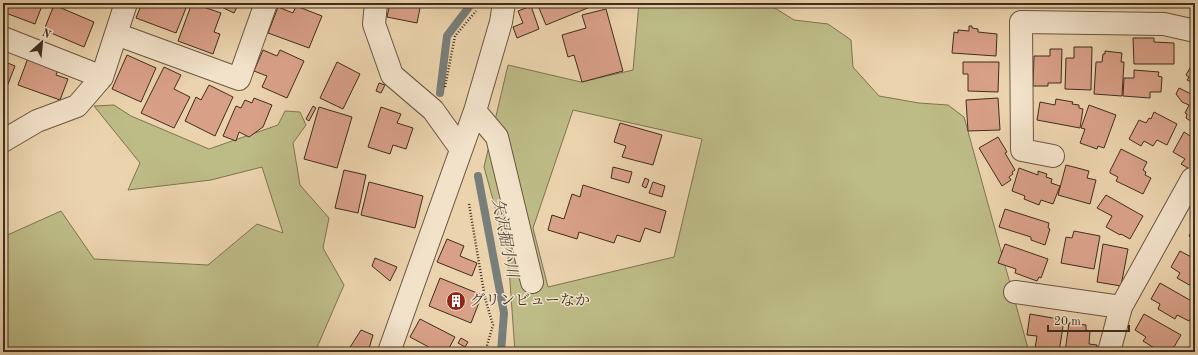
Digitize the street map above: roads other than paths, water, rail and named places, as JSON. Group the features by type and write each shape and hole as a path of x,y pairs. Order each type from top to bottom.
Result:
{"street":[{"path":"3,141 37,121 77,106 102,77 126,3"},
{"path":"116,34 239,79 266,3"},
{"path":"376,3 374,24 392,75 433,110 464,142"},
{"path":"389,352 475,111 504,3"},
{"path":"1053,156 1022,150 1021,22 1164,24 1195,31"},
{"path":"3,38 102,77"},
{"path":"475,111 497,137 532,282"},
{"path":"1109,352 1121,307 1192,179"},
{"path":"1015,292 1121,307"}],"waterway":[{"name":"矢沢掘小川","path":"440,93 447,36 472,3"},
{"name":"矢沢掘小川","path":"478,176 504,313 501,352"}],"place":[{"name":"グリンビューなか","path":"456,301"}]}
